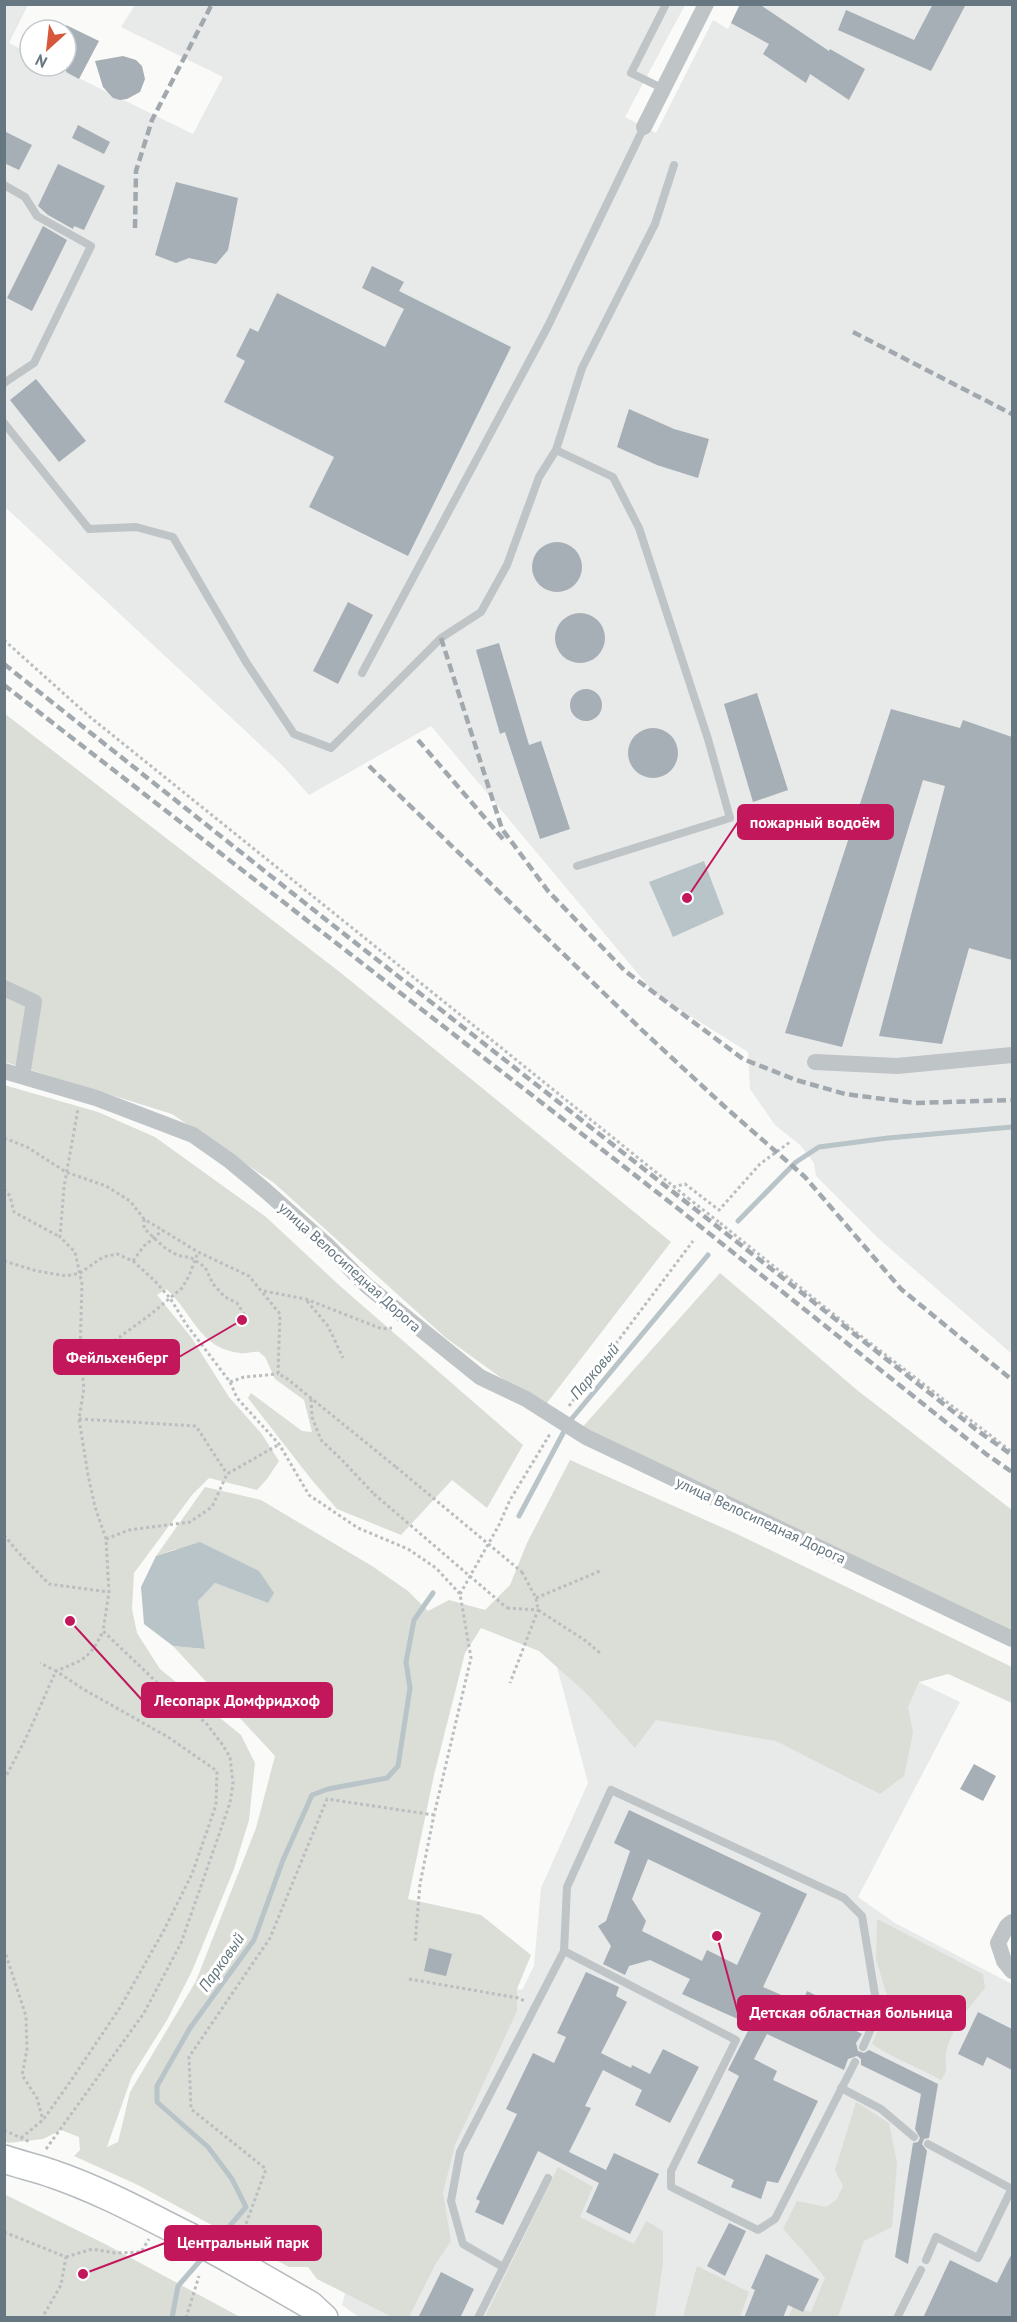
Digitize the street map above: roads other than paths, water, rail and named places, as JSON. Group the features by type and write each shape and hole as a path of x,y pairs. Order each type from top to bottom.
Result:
{"main road":[{"path":"4,2159 24,2167 52,2173 107,2196 188,2236 310,2305 324,2318"}],"street":[{"path":"645,127 706,4"},
{"path":"4,988 34,1002 22,1076"},
{"path":"815,1062 897,1066 1012,1055"},
{"name":"улица Велосипедная Дорога","path":"4,1071 80,1093 193,1135 230,1161 266,1191 328,1246 366,1285 480,1377 526,1399 586,1437 1012,1639"},
{"path":"1012,1922 1007,1926 998,1943 1004,1961 1012,1971"}],"lane":[{"path":"664,89 631,73 666,4"},
{"path":"362,673 548,326 645,127"},
{"path":"4,423 89,529 136,527 173,537 246,662 294,734 331,748 441,638 481,612 507,565 539,477 556,450 582,368 655,224 674,165"},
{"path":"4,185 25,197 37,216 91,246 34,363 4,383"},
{"path":"556,450 613,477 639,528 708,739 730,818 577,866"},
{"path":"503,2267 463,2244 451,2201 460,2152 564,1952 567,1887 611,1790 844,1898 862,1916 878,2013 863,2047"},
{"path":"564,1952 736,2040 671,2170 671,2187 758,2230 775,2219 855,2062"},
{"path":"842,2088 881,2109 914,2137"},
{"path":"926,2260 936,2237 978,2258 1012,2188 928,2144"},
{"path":"478,2318 548,2178"},
{"path":"897,2318 921,2270"}],"waterway":[{"name":"Парковый","path":"738,1221 796,1162 819,1147 888,1138 1012,1127"},
{"name":"Парковый","path":"519,1516 569,1422 708,1255"},
{"name":"Парковый","path":"215,2243 246,2207 232,2179 208,2147 157,2102 157,2086 190,2028 254,1940 283,1860 312,1795 328,1789 387,1778 398,1766 410,1688 406,1662 414,1620 433,1593"},
{"name":"Парковый","path":"172,2318 178,2286 205,2255"}],"railway":[{"path":"135,228 136,171 152,120 212,4"},
{"path":"853,332 1012,414"},
{"path":"441,638 502,829 548,891 625,971 743,1059 796,1080 845,1094 915,1103 1012,1100"},
{"path":"4,664 320,915 978,1431 1012,1455"},
{"path":"4,685 676,1207 986,1454 1012,1472"},
{"path":"418,740 503,839"},
{"path":"369,766 643,1031 805,1177 901,1289 1012,1380"}],"place":[{"name":"пожарный водоём","path":"687,898"},
{"name":"Фейльхенберг","path":"242,1320"},
{"name":"Лесопарк Домфридхоф","path":"70,1621"},
{"name":"Детская областная больница","path":"717,1936"},
{"name":"Центральный парк","path":"83,2274"}]}
